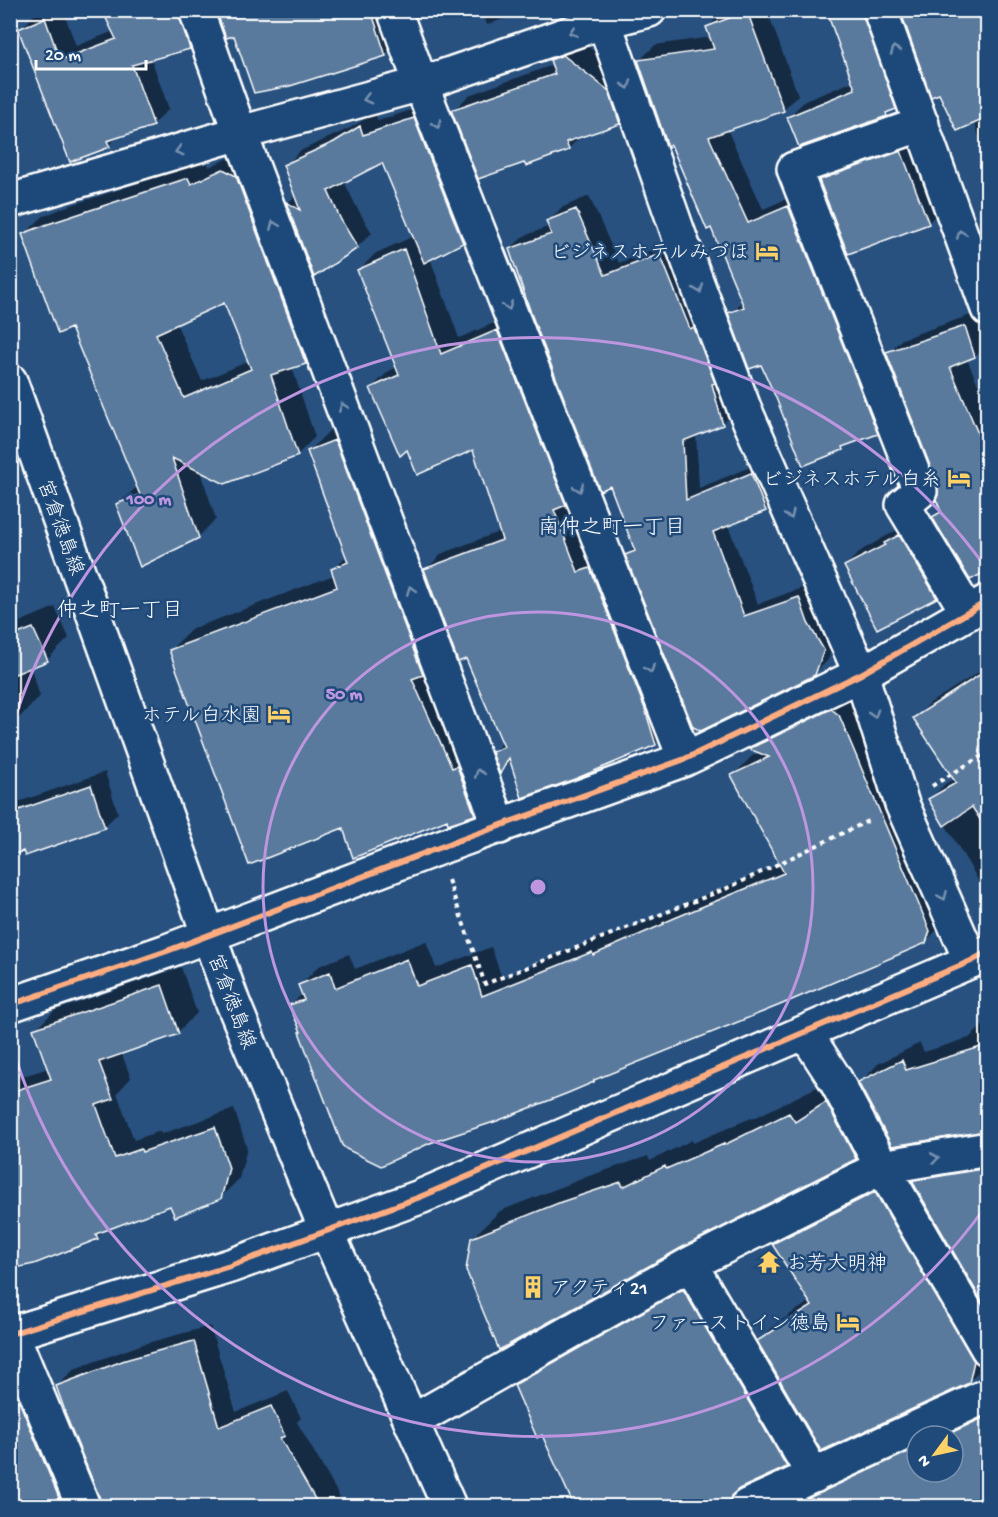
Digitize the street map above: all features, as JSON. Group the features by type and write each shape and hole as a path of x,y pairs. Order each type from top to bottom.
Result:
{"street":[{"path":"196,10 240,134 500,827"},
{"path":"394,10 685,759"},
{"path":"10,201 421,84 602,16 649,10"},
{"path":"880,10 987,309"},
{"path":"83,1506 11,1334 230,1266 420,1197 806,1034 979,957 902,804 861,674 744,408 680,238 602,16"},
{"path":"10,1005 208,935 438,848 685,759 861,674 978,607 903,505 920,491 794,169 922,124"},
{"name":"宮倉徳島線","path":"10,381 233,1003 327,1232 449,1506"},
{"path":"806,1034 835,1079 882,1167 987,1348"},
{"path":"411,1422 690,1264 882,1167 987,1149"},
{"path":"690,1264 814,1476"},
{"path":"747,1506 987,1395"}],"path":[{"path":"438,848 485,984 730,886 902,804 987,752"}],"building":[{"path":"102,10 178,10 190,49 132,65 154,126 107,141 110,147 70,162 18,29 45,18 60,60 116,39"},
{"path":"216,10 371,10 386,56 290,86 254,93 234,36 226,38"},
{"path":"826,10 862,10 896,109 886,113 887,116 799,147 787,117 855,89"},
{"path":"900,10 987,10 987,118 957,131 939,94 931,97"},
{"path":"747,11 784,111 709,137 748,223 788,206 878,434 842,447 843,450 803,466 761,365 749,369 728,313 744,307 711,228 707,230 671,145 668,147 638,60 714,49 706,27"},
{"path":"563,55 609,91 620,124 566,142 569,150 526,166 524,163 478,179 451,110 555,74 550,60"},
{"path":"414,118 463,243 424,263 382,163 328,191 341,220 358,248 314,277 286,202 300,210 283,165 334,142 360,126 363,135"},
{"path":"901,151 929,224 848,254 819,180"},
{"path":"223,169 236,176 306,364 271,375 298,456 225,484 172,458 199,538 140,567 116,504 140,495 71,328 58,334 22,234 188,178 191,184","holes":["224,303 251,369 184,398 156,334"]},
{"path":"576,209 605,275 660,254 690,329 694,327 715,383 712,384 723,425 683,441 686,500 751,473 766,511 713,532 744,616 799,597 808,623 824,650 815,675 701,731 693,727 625,555 635,551 610,486 600,491 532,316 509,249 551,234 546,221"},
{"path":"404,249 441,354 497,330 566,505 554,510 578,572 590,568 645,709 656,745 575,779 522,798 509,758 500,774 492,752 504,747 466,659 458,662 424,569 502,540 473,450 417,475 407,450 400,456 370,388 399,375 357,270"},
{"path":"965,326 975,357 950,367 987,455 987,571 970,580 932,517 941,512 936,499 937,484 886,352"},
{"path":"335,440 423,675 412,679 452,768 457,766 475,815 448,824 447,820 353,858 343,828 249,865 169,650 337,587 331,569 348,562 307,451"},
{"path":"899,535 937,598 877,629 844,566 885,545 884,543"},
{"path":"33,628 48,661 10,676 10,637"},
{"path":"987,670 987,830 972,807 944,826 928,799 956,783 913,718"},
{"path":"831,709 839,715 930,931 926,943 594,1080 568,1093 497,1121 430,1143 381,1166 342,1145 289,1005 304,1000 298,985 330,972 335,988 407,959 417,986 472,965 482,996 592,952 593,955 784,873 731,775 769,757 749,749"},
{"path":"91,785 105,828 25,856 23,851 10,856 10,813"},
{"path":"162,985 179,1034 99,1062 113,1099 96,1105 115,1158 141,1149 142,1152 215,1127 229,1168 221,1199 175,1217 170,1206 96,1234 98,1239 34,1264 10,1269 10,1092 51,1079 33,1029"},
{"path":"987,1045 987,1131 892,1146 858,1082 902,1060 906,1070"},
{"path":"826,1102 856,1159 681,1248 499,1350 466,1270 471,1238 561,1202 621,1182 623,1187 665,1166 666,1169 724,1145 789,1113 795,1122"},
{"path":"987,1168 987,1299 986,1308 912,1181"},
{"path":"875,1192 974,1361 969,1383 821,1451 757,1341 812,1306 772,1244"},
{"path":"683,1289 787,1467 739,1489 731,1496 729,1506 574,1506 542,1435 537,1438 514,1385"},
{"path":"194,1341 219,1427 271,1406 285,1436 280,1438 319,1506 103,1506 56,1386 125,1360"},
{"path":"10,1399 19,1401 59,1498 35,1506 10,1506"},
{"path":"987,1416 987,1506 791,1506 905,1454 905,1484 965,1484 965,1426"}],"cycle path":[{"path":"10,1005 167,951 438,848 685,759 861,674 988,601"},
{"path":"10,1334 230,1266 420,1197 988,952"}],"place":[{"name":"ビジネスホテルみづほ","path":"767,251"},
{"name":"ビジネスホテル白糸","path":"959,478"},
{"name":"ホテル白水園","path":"279,714"},
{"name":"お芳大明神","path":"769,1262"},
{"name":"アクティ21","path":"533,1287"},
{"name":"ファーストイン徳島","path":"848,1322"}],"district":[{"name":"南仲之町一丁目","path":"612,526"},
{"name":"仲之町一丁目","path":"120,609"}]}
